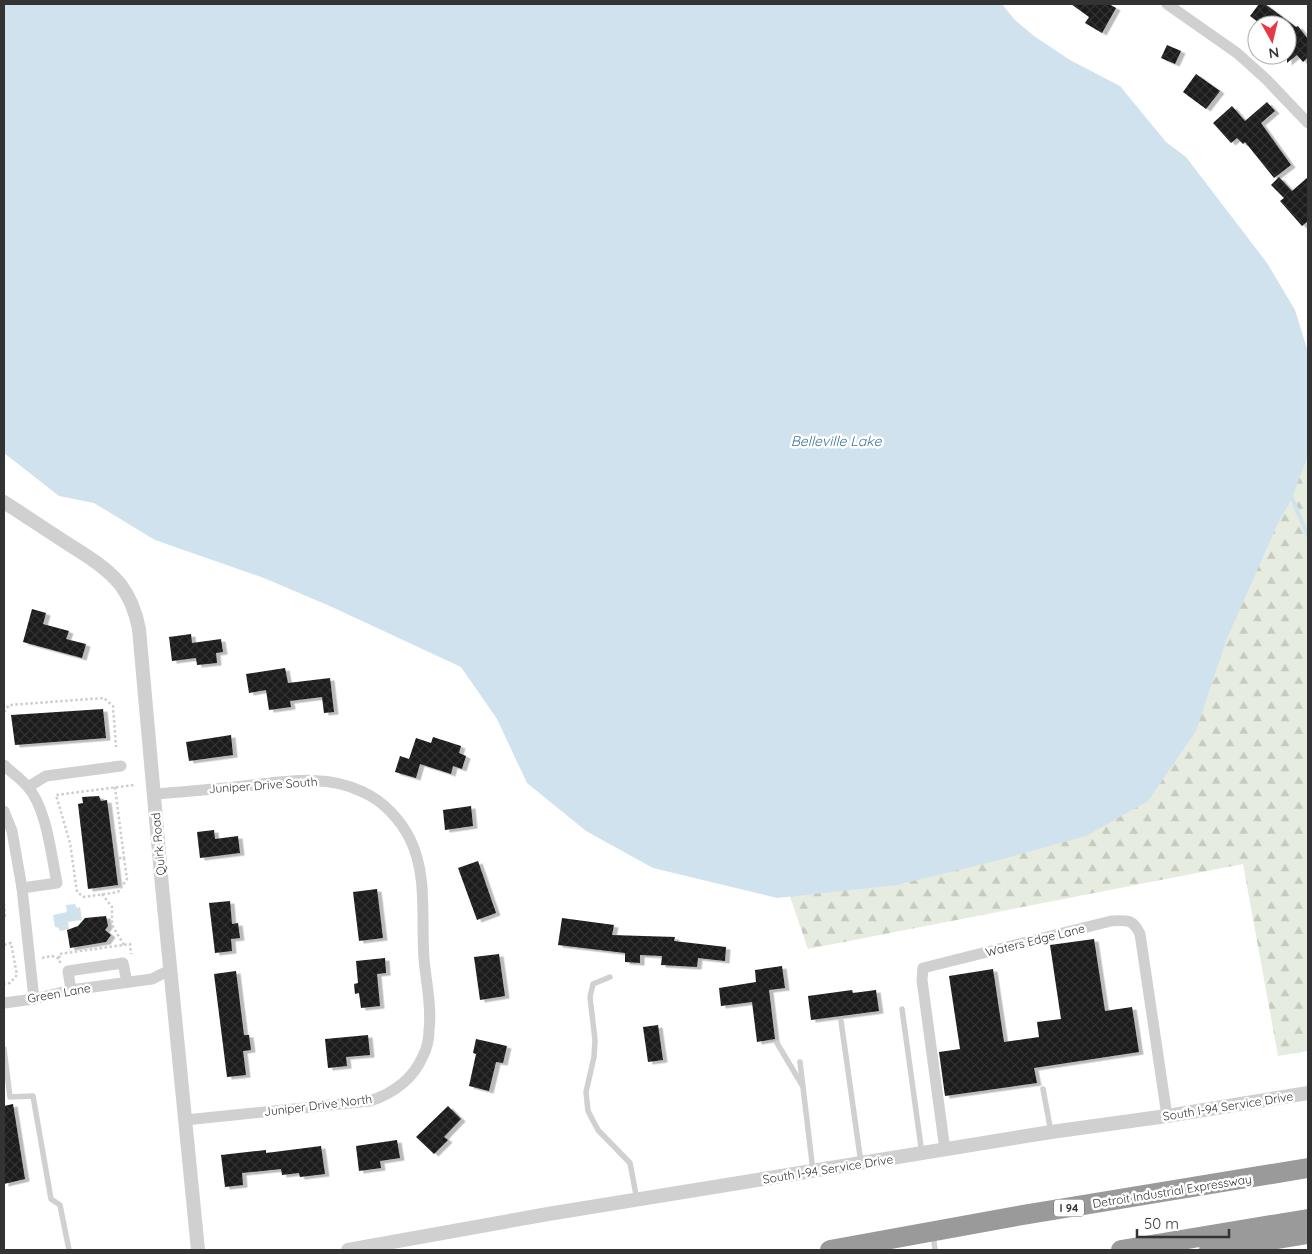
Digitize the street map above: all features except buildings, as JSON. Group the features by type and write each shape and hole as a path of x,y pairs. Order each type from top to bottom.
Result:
{"highway":[{"name":"Detroit Industrial Expressway","path":"830,1250 934,1241 1308,1168"},
{"path":"1120,1250 1308,1219"},
{"path":"1209,1250 1308,1234"}],"street":[{"path":"1167,4 1237,53 1266,78 1308,123"},
{"name":"Quirk Road","path":"4,502 109,573 120,584 133,607 139,629 198,1250"},
{"path":"4,765 28,787 46,826 57,883 22,888"},
{"path":"28,787 46,776 121,766"},
{"name":"Juniper Drive South","path":"154,794 295,781 334,782 364,792 390,810 402,826 416,854 422,889 424,957"},
{"path":"4,811 12,831 22,888 34,999"},
{"name":"Waters Edge Lane","path":"945,1150 922,980 923,968 1111,921 1126,920 1135,924 1140,934 1167,1116"},
{"name":"Juniper Drive North","path":"185,1120 370,1101 398,1088 415,1071 428,1043 430,1019 424,957"},
{"path":"71,990 68,972 124,963 127,982"},
{"name":"Green Lane","path":"4,1002 34,999 71,990 152,979 170,970"},
{"name":"South I-94 Service Drive","path":"348,1250 861,1163 1308,1093"}],"lane":[{"path":"610,977 593,984 590,997 595,1040 594,1057 586,1092 588,1111 598,1130 630,1163 637,1200"},
{"path":"902,1009 922,1154"},
{"path":"840,1020 861,1163"},
{"path":"776,1043 804,1089"},
{"path":"4,1049 10,1097 34,1096 51,1199 60,1205 69,1250"},
{"path":"800,1062 813,1171"},
{"path":"1043,1090 1051,1132"}],"path":[{"path":"4,712 9,705 104,698 112,706 116,747"},
{"path":"115,787 127,879 118,892 84,897 77,892 70,843 56,795 115,787 134,785"},
{"path":"119,858 124,858"},
{"path":"102,894 112,907 112,925 124,945"},
{"path":"4,904 4,916"},
{"path":"4,945 11,943 17,975 10,983 4,984"},
{"path":"61,970 59,954 130,944 131,960"},
{"path":"42,958 52,956 60,959"}],"green space":[{"path":"1308,406 1308,1051 1278,1056 1243,864 808,949 767,830"}],"water":[{"name":"Belleville Lake","path":"4,4 1002,4 1014,19 1034,36 1070,60 1120,86 1166,142 1186,157 1267,263 1295,310 1308,352 1307,458 1292,498 1278,523 1226,641 1196,731 1148,801 1086,836 897,885 777,898 653,868 586,831 527,783 497,719 461,667 332,607 264,578 155,540 94,503 59,496 4,453"},
{"path":"75,904 77,908 80,907 82,920 68,922 69,929 60,931 59,928 55,927 53,915 67,912 66,905"}],"waterway":[{"path":"1289,497 1292,498 1308,536"}]}
